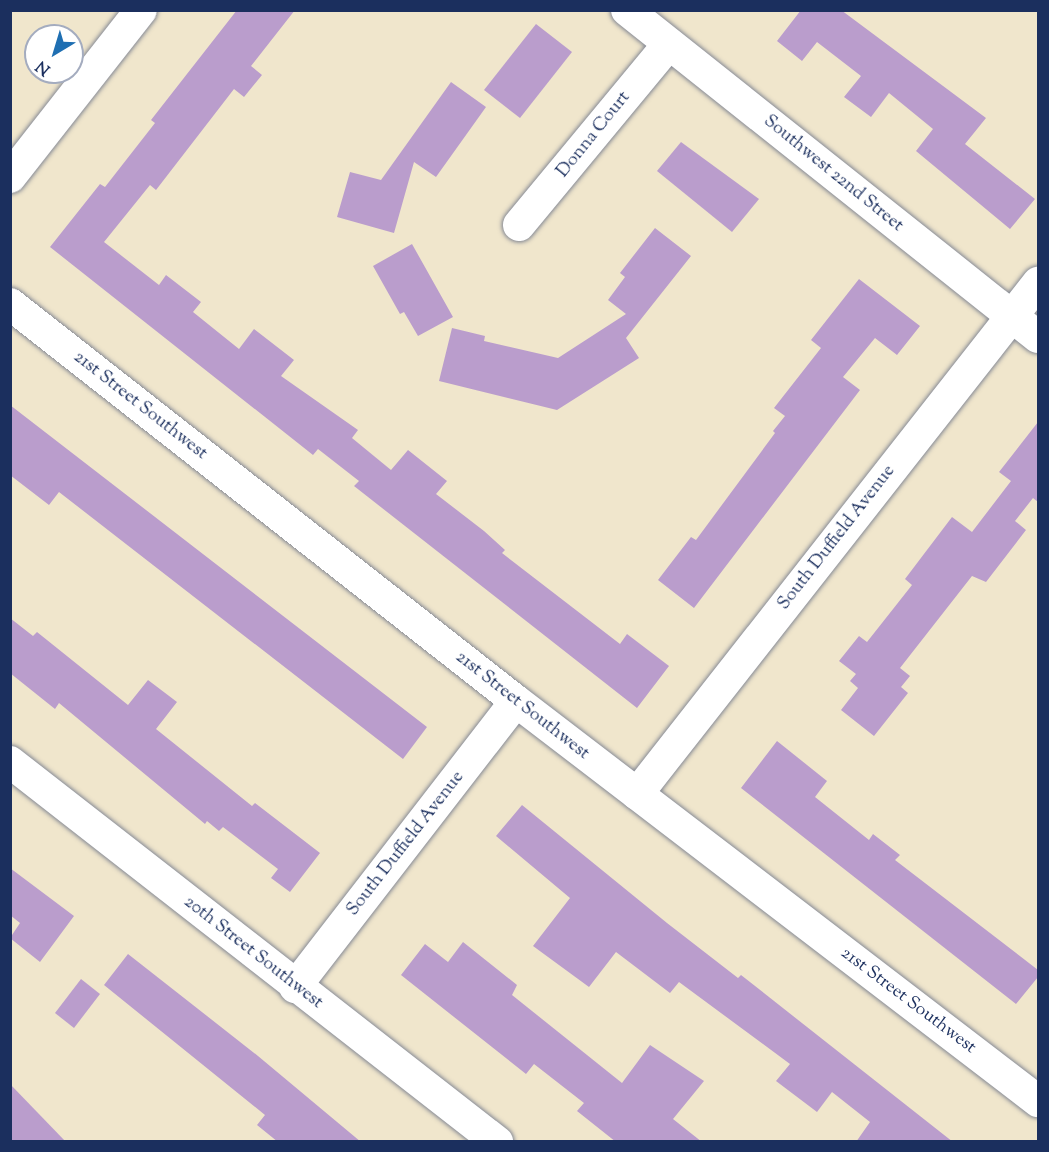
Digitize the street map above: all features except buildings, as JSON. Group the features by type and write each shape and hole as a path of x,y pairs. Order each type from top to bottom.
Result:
{"street":[{"path":"10,177 141,10"},
{"name":"Southwest 22nd Street","path":"627,10 1038,338"},
{"name":"Donna Court","path":"519,225 669,44"},
{"name":"South Duffield Avenue","path":"637,795 1038,283"},
{"name":"21st Street Southwest","path":"10,304 637,795 1038,1101"},
{"name":"South Duffield Avenue","path":"295,987 516,701"},
{"name":"20th Street Southwest","path":"10,762 295,987 497,1142"}]}
